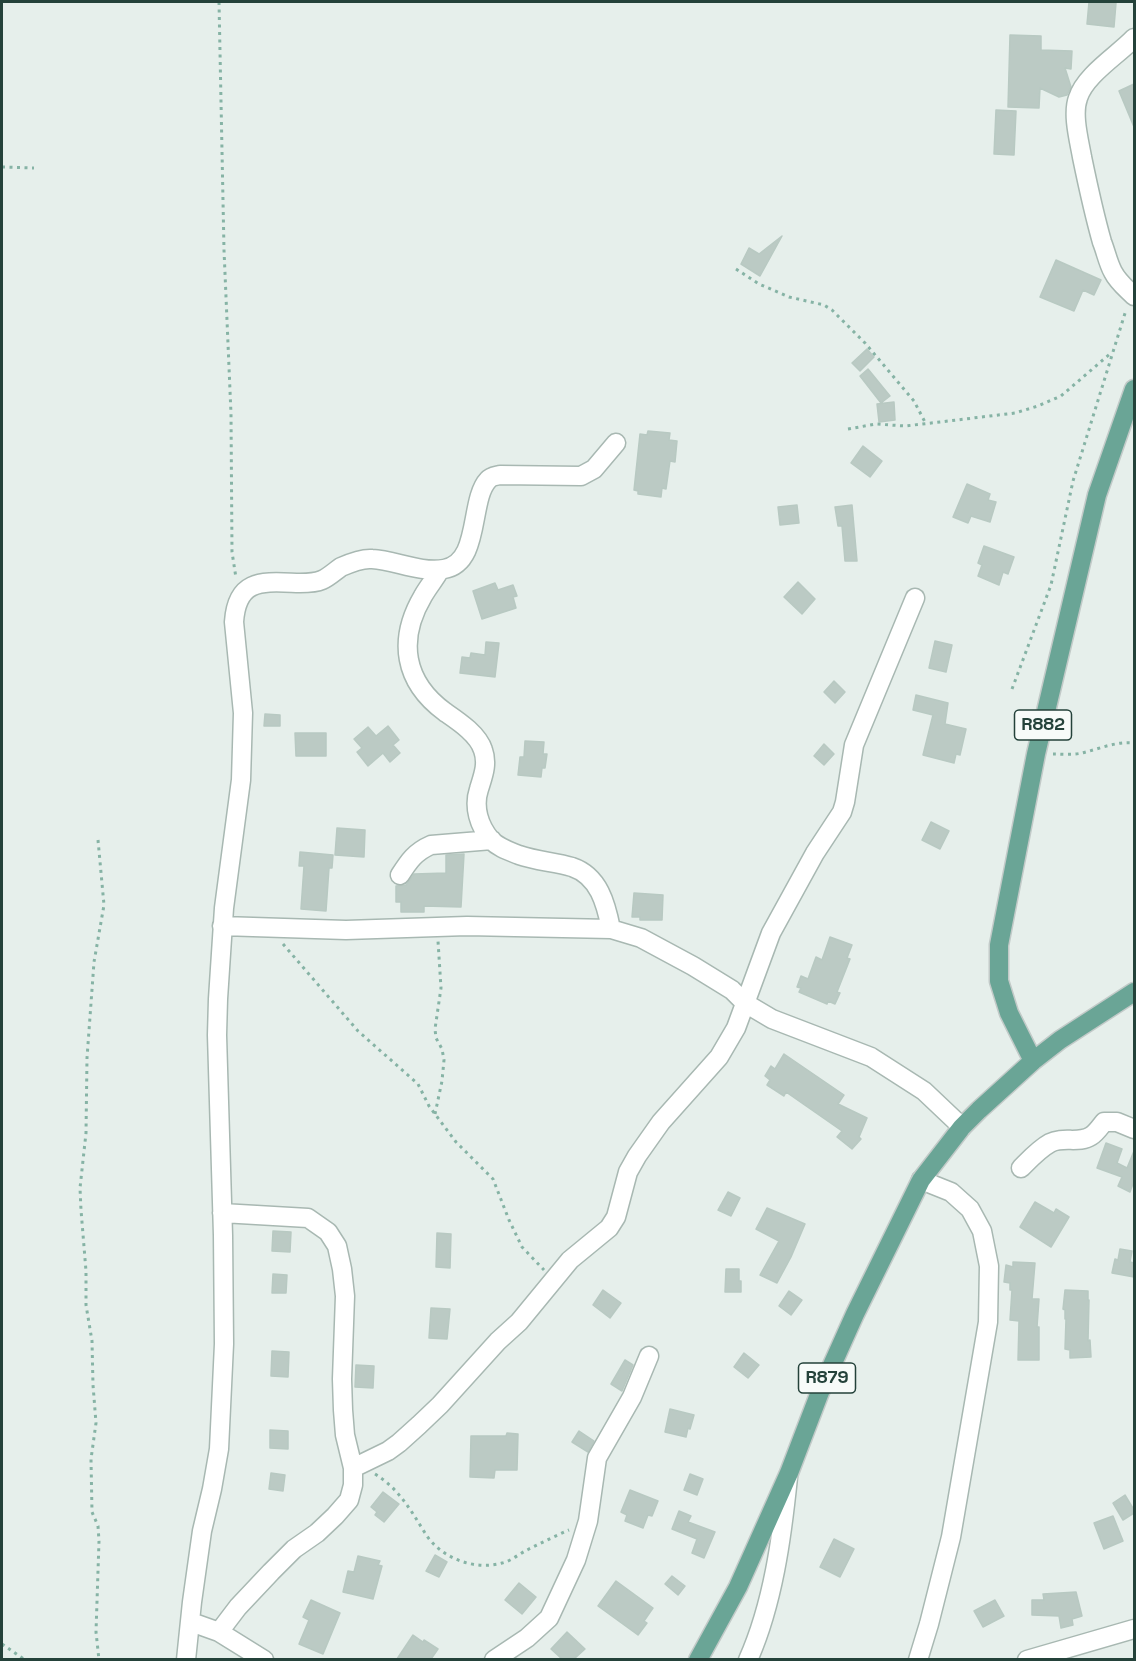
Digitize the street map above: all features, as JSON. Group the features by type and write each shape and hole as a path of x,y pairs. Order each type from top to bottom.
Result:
{"main road":[{"name":"R882","path":"1033,1061 1009,1013 999,981 999,945 1036,754 1097,495 1134,389"},
{"name":"R879","path":"698,1659 738,1587 789,1473 820,1392 855,1314 921,1180 962,1127 1033,1061 1060,1040 1134,992"}],"street":[{"path":"1133,294 1120,283 1112,272 1094,216 1077,131 1077,100 1082,89 1097,71 1134,38"},
{"path":"186,1659 202,1532 219,1449 224,1344 217,1035 222,926 241,780 243,713 234,622 239,597 249,588 260,583 311,583 322,580 341,567 372,559 410,567 447,569 459,562 465,554 480,498 489,479 500,475 580,476 594,469 616,443"},
{"path":"440,570 416,610 410,628 408,656 414,678 424,695 472,734 483,748 484,776 476,800 477,815 492,840 502,849 525,857 574,868 587,876 595,883 606,905 611,929"},
{"path":"357,1466 399,1443 440,1405 472,1368 519,1322 570,1260 609,1228 616,1217 628,1172 637,1156 661,1122 719,1057 736,1028 778,919 815,853 842,812 854,745 915,598"},
{"path":"400,876 411,858 431,845 492,840"},
{"path":"222,926 346,930 467,926 611,929 641,938 693,966 772,1019 871,1057 924,1091 962,1127"},
{"path":"1021,1168 1050,1143 1089,1138 1104,1122 1117,1122 1134,1129"},
{"path":"918,1659 951,1537 988,1322 988,1266 982,1231 970,1209 951,1192 921,1180"},
{"path":"219,1632 238,1607 271,1572 294,1549 317,1533 349,1500 357,1466 345,1435 342,1379 345,1296 337,1246 328,1232 308,1218 222,1213"},
{"path":"494,1659 527,1638 549,1618 576,1560 588,1521 597,1458 632,1397 649,1356"},
{"path":"748,1659 756,1643 774,1574 782,1535 789,1473"},
{"path":"191,1622 219,1632 264,1659"},
{"path":"1027,1659 1134,1629"}],"path":[{"path":"219,2 224,250 231,414 232,552 239,597"},
{"path":"2,167 34,168"},
{"path":"736,269 759,284 789,297 824,305 832,310 896,379 914,402 926,424"},
{"path":"1012,689 1051,585 1073,482 1133,294"},
{"path":"848,429 876,424 905,426 926,424 1015,413 1061,396 1113,351"},
{"path":"1036,754 1079,754 1116,744 1134,743"},
{"path":"98,840 104,905 94,962 87,1058 86,1133 80,1188 86,1305 92,1341 96,1423 91,1459 92,1512 98,1526 96,1632 99,1659"},
{"path":"435,1114 444,1060 435,1029 441,988 438,927"},
{"path":"270,928 358,1030 418,1084 429,1106 456,1142 493,1179 522,1247 542,1268 556,1276"},
{"path":"357,1466 389,1483 438,1548 451,1557 471,1564 488,1566 505,1562 588,1521"},
{"path":"2,1644 25,1659"}],"building":[{"path":"1089,2 1116,3 1114,27 1087,24"},
{"path":"1010,35 1041,36 1041,50 1072,51 1071,69 1065,68 1071,87 1067,95 1059,97 1040,88 1039,108 1008,107"},
{"path":"1134,84 1134,127 1119,91"},
{"path":"996,110 1016,111 1014,155 994,154"},
{"path":"782,236 760,276 741,264 749,248 759,254"},
{"path":"1056,260 1101,280 1094,295 1083,290 1074,311 1040,297"},
{"path":"867,349 874,357 860,371 852,363"},
{"path":"868,369 890,396 881,403 860,376"},
{"path":"894,402 895,420 879,422 877,404"},
{"path":"648,431 670,433 669,440 677,441 675,462 670,461 666,489 662,488 661,497 638,494 638,491 634,490 640,434 647,435"},
{"path":"863,446 882,461 870,477 851,463"},
{"path":"967,484 990,494 988,500 996,502 990,522 971,516 968,523 953,517"},
{"path":"797,505 799,523 780,525 778,507"},
{"path":"852,505 857,561 845,561 842,526 838,526 835,507"},
{"path":"984,546 1014,557 1008,574 1003,572 999,585 978,576 982,565 978,563"},
{"path":"798,582 815,599 802,614 784,597"},
{"path":"495,583 498,590 513,585 517,596 513,597 516,608 482,619 473,591"},
{"path":"935,641 952,645 946,672 929,668"},
{"path":"486,642 499,643 495,677 460,673 462,657 470,658 471,653 485,655"},
{"path":"834,681 845,692 835,703 824,692"},
{"path":"916,695 948,703 945,724 966,729 960,755 956,754 954,763 923,755 933,715 913,710"},
{"path":"265,714 280,715 280,726 264,726"},
{"path":"388,726 399,740 393,745 400,753 390,762 383,753 368,766 357,752 362,748 354,739 368,727 376,736"},
{"path":"295,733 326,733 326,756 296,756"},
{"path":"525,741 544,742 543,754 547,754 541,777 518,775 520,757 524,757"},
{"path":"824,744 834,754 824,765 814,756"},
{"path":"931,822 949,831 940,849 922,840"},
{"path":"337,828 365,830 364,857 335,855"},
{"path":"300,852 333,855 332,868 329,868 326,911 301,909 304,866 299,866"},
{"path":"464,854 461,907 424,906 424,912 401,912 401,902 396,902 396,886 406,885 414,874 446,873 446,855"},
{"path":"634,893 663,895 662,920 640,920 640,917 632,917"},
{"path":"830,937 852,945 847,958 850,959 837,992 840,993 835,1004 828,1001 827,1004 799,992 801,988 797,987 801,976 808,979 816,957 822,960"},
{"path":"784,1054 844,1095 838,1104 867,1118 859,1137 861,1139 852,1149 837,1137 842,1131 786,1092 784,1096 767,1085 770,1080 765,1076 771,1066 775,1069"},
{"path":"1106,1143 1122,1149 1117,1163 1127,1168 1134,1151 1134,1181 1130,1192 1118,1186 1122,1177 1097,1168"},
{"path":"728,1192 740,1198 731,1216 718,1210"},
{"path":"1035,1202 1054,1213 1056,1209 1069,1217 1051,1247 1020,1227"},
{"path":"767,1208 805,1224 777,1283 760,1275 779,1241 756,1229"},
{"path":"273,1231 291,1232 290,1252 272,1251"},
{"path":"437,1233 451,1234 450,1268 436,1267"},
{"path":"1120,1249 1132,1251 1130,1262 1134,1263 1134,1277 1112,1273"},
{"path":"1013,1262 1035,1263 1032,1299 1039,1299 1037,1327 1039,1327 1039,1360 1018,1360 1019,1321 1010,1320 1012,1290 1010,1290 1010,1283 1004,1282 1006,1265 1013,1267"},
{"path":"726,1269 739,1269 741,1292 725,1292"},
{"path":"273,1274 287,1275 286,1293 272,1293"},
{"path":"603,1290 621,1303 610,1318 593,1305"},
{"path":"1065,1290 1088,1291 1088,1341 1090,1340 1091,1357 1070,1358 1070,1350 1065,1349 1066,1319 1063,1309"},
{"path":"789,1291 802,1300 791,1315 779,1306"},
{"path":"431,1308 450,1309 447,1339 429,1338"},
{"path":"272,1351 289,1352 288,1377 271,1376"},
{"path":"744,1353 759,1365 748,1378 734,1367"},
{"path":"625,1360 633,1365 622,1391 611,1384"},
{"path":"356,1365 374,1366 373,1388 355,1387"},
{"path":"670,1409 694,1415 686,1437 665,1432"},
{"path":"270,1430 288,1431 288,1449 270,1448"},
{"path":"579,1431 594,1441 588,1452 572,1442"},
{"path":"507,1433 518,1434 517,1470 495,1470 494,1478 470,1477 471,1436 506,1436"},
{"path":"271,1473 285,1475 283,1491 269,1489"},
{"path":"690,1474 703,1479 697,1495 684,1490"},
{"path":"630,1490 658,1501 652,1516 648,1515 643,1528 625,1521 627,1515 621,1512"},
{"path":"383,1492 399,1504 384,1522 375,1515 377,1512 371,1507"},
{"path":"1125,1495 1134,1513 1123,1520 1113,1503"},
{"path":"679,1511 691,1516 688,1522 715,1532 704,1558 692,1553 697,1539 672,1529"},
{"path":"1113,1516 1123,1541 1104,1549 1094,1523"},
{"path":"834,1539 854,1549 840,1577 820,1567"},
{"path":"435,1555 447,1562 439,1577 426,1571"},
{"path":"358,1556 380,1561 378,1565 382,1566 373,1599 343,1592 348,1571 354,1572"},
{"path":"672,1576 685,1586 678,1595 665,1584"},
{"path":"616,1581 653,1608 644,1621 647,1623 638,1635 598,1606"},
{"path":"519,1583 536,1597 522,1614 505,1600"},
{"path":"1076,1592 1082,1616 1072,1619 1073,1625 1061,1628 1059,1616 1032,1615 1032,1600 1044,1600 1043,1594"},
{"path":"311,1600 340,1613 323,1654 299,1644 309,1620 303,1617"},
{"path":"995,1600 1004,1616 983,1627 974,1611"},
{"path":"567,1632 585,1649 574,1659 562,1659 551,1649"},
{"path":"413,1635 438,1649 431,1659 397,1659"}]}
